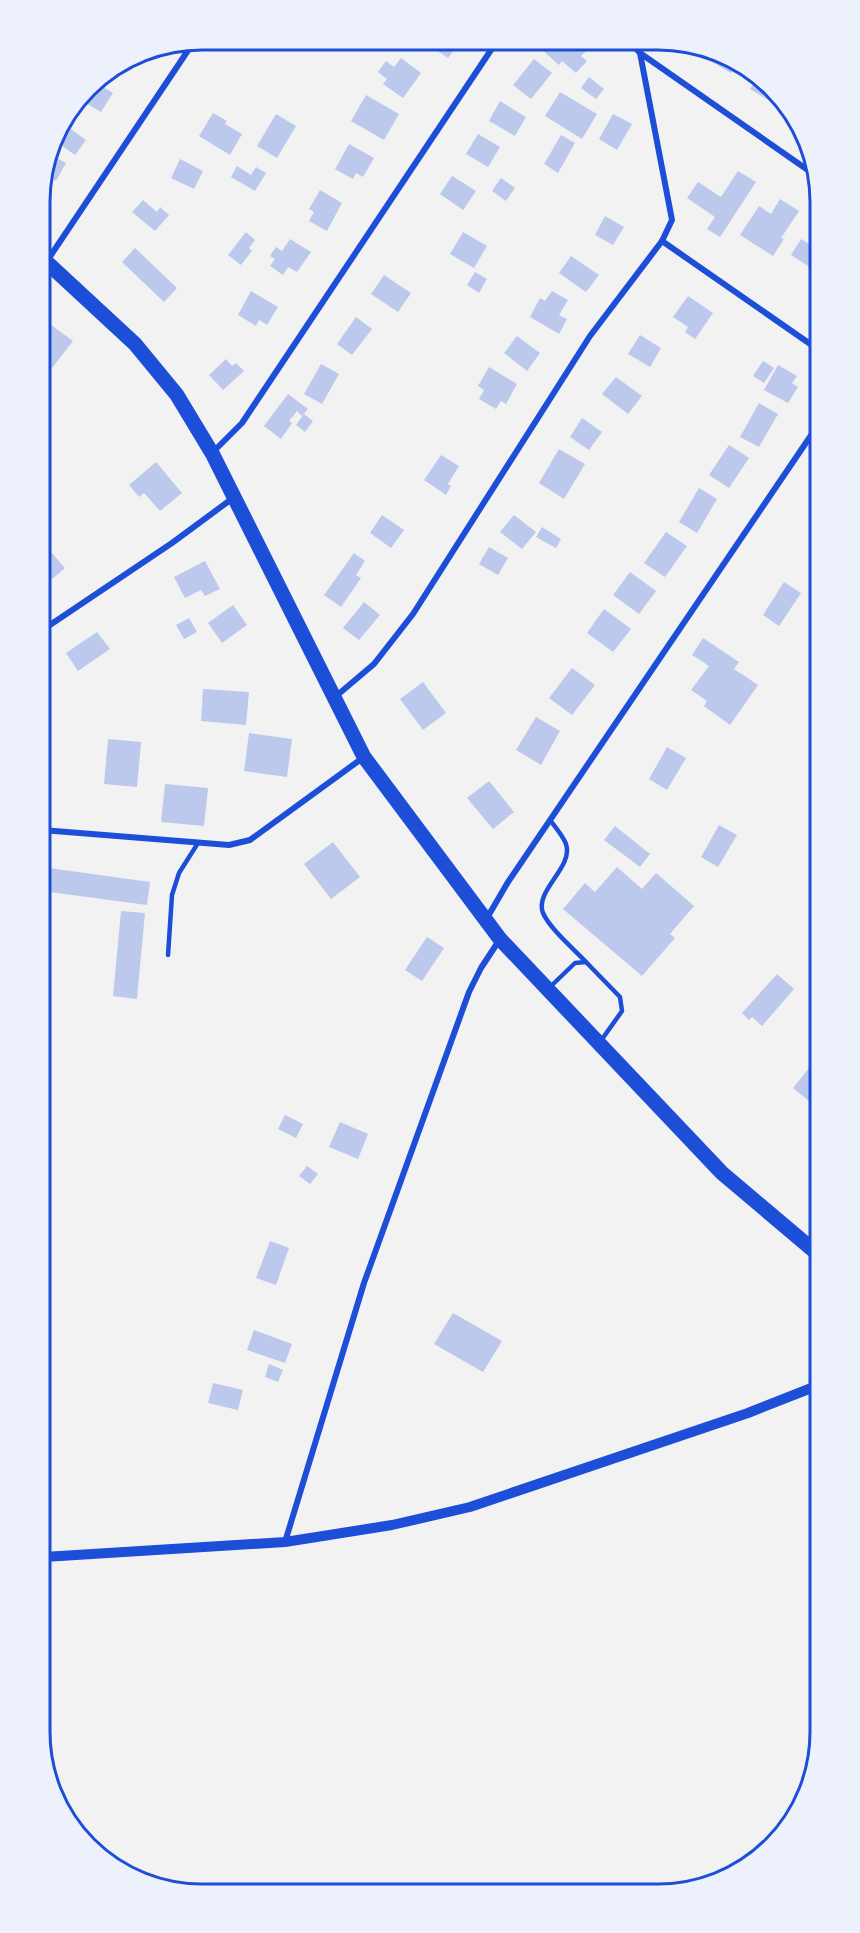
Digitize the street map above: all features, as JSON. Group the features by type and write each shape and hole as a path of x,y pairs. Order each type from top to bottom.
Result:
{"main road":[{"path":"50,265 135,344 177,395 212,453 364,757 500,939 722,1173 810,1247"}],"street":[{"path":"212,453 242,423 491,50"},
{"path":"637,50 806,169"},
{"path":"50,249 188,51"},
{"path":"334,698 374,664 413,614 590,336 662,241 672,220 640,53"},
{"path":"662,241 810,344"},
{"path":"486,920 508,882 810,437"},
{"path":"50,626 172,543 234,497"},
{"path":"50,831 229,845 250,840 364,757"},
{"path":"285,1542 368,1272 469,992 500,939"},
{"path":"50,1557 285,1542 392,1525 471,1507 748,1413 810,1389"}],"lane":[{"path":"550,820 566,844 567,858 543,899 542,910 547,920 620,997 622,1011 599,1043"},
{"path":"168,955 172,895 179,873 198,843"},
{"path":"548,989 575,963 586,962"}],"building":[{"path":"436,50 454,50 448,58"},
{"path":"542,50 587,50 581,56 587,61 576,73 562,61 559,65"},
{"path":"401,58 421,73 403,98 383,84 387,79 378,72 386,61 394,67"},
{"path":"534,59 552,73 531,99 513,85"},
{"path":"711,59 733,69 731,73"},
{"path":"589,77 604,89 596,99 581,88"},
{"path":"754,83 770,101 750,89"},
{"path":"102,87 113,93 101,112 86,103"},
{"path":"560,92 597,114 582,139 545,116"},
{"path":"366,95 399,114 384,140 351,121"},
{"path":"500,101 526,117 515,136 489,121"},
{"path":"213,113 227,121 225,124 242,134 230,155 199,136"},
{"path":"276,114 296,126 277,158 257,146"},
{"path":"613,114 632,124 617,150 599,139"},
{"path":"69,128 86,140 75,155 61,145"},
{"path":"478,134 500,147 488,167 466,154"},
{"path":"561,135 575,143 558,173 544,164"},
{"path":"349,144 374,158 363,177 356,173 353,179 335,169"},
{"path":"56,158 66,163 56,181 51,178"},
{"path":"180,159 203,171 194,189 171,178"},
{"path":"237,166 251,175 256,167 266,173 255,191 231,177"},
{"path":"738,171 756,182 720,237 707,229 715,217 687,198 698,182 721,197"},
{"path":"452,176 476,191 463,210 440,194"},
{"path":"501,178 515,188 506,201 492,191"},
{"path":"320,190 342,203 327,231 309,221 314,212 309,209"},
{"path":"780,199 799,211 781,238 784,239 773,256 740,235 759,206 771,214"},
{"path":"143,200 157,212 160,207 169,215 155,231 132,212"},
{"path":"605,216 624,227 613,245 595,235"},
{"path":"246,232 255,240 249,248 252,251 241,265 228,255"},
{"path":"463,232 487,246 474,268 450,254"},
{"path":"290,239 311,252 297,272 288,267 283,275 270,266 275,259 270,256 276,247 282,251"},
{"path":"801,239 809,244 810,267 791,255"},
{"path":"135,248 177,288 164,302 122,262"},
{"path":"571,256 599,275 586,292 559,273"},
{"path":"475,272 487,279 479,293 467,285"},
{"path":"384,275 411,293 398,312 371,294"},
{"path":"251,291 278,307 267,325 259,320 256,326 238,315"},
{"path":"552,291 568,300 559,315 567,319 559,334 530,317 540,298 545,301"},
{"path":"688,296 713,313 695,339 685,332 688,327 673,317"},
{"path":"356,317 372,329 352,355 337,344"},
{"path":"50,324 73,341 50,370"},
{"path":"640,335 661,348 650,367 628,354"},
{"path":"517,336 540,353 527,371 504,353"},
{"path":"226,359 232,366 236,363 244,371 223,390 209,375"},
{"path":"763,361 774,368 764,383 753,376"},
{"path":"321,364 339,374 322,404 304,394"},
{"path":"778,365 797,376 792,383 798,387 788,403 764,390"},
{"path":"489,367 517,384 506,404 501,401 496,409 479,399 484,390 478,386"},
{"path":"616,377 642,396 628,414 602,394"},
{"path":"288,394 308,409 302,416 297,411 289,421 292,423 281,439 264,426"},
{"path":"759,403 778,414 759,447 740,437"},
{"path":"304,414 313,421 305,432 296,425"},
{"path":"582,418 602,432 589,450 570,437"},
{"path":"729,445 749,458 729,488 709,475"},
{"path":"559,449 585,464 564,499 539,483"},
{"path":"441,455 459,466 448,484 451,486 446,495 424,480"},
{"path":"156,462 182,493 160,511 144,493 139,497 129,485"},
{"path":"699,488 717,499 697,533 679,522"},
{"path":"382,515 404,530 391,548 370,533"},
{"path":"514,515 536,532 522,549 500,532"},
{"path":"542,527 561,539 556,548 536,537"},
{"path":"666,532 687,546 665,577 644,563"},
{"path":"489,547 508,558 498,575 479,564"},
{"path":"50,553 65,568 50,581"},
{"path":"354,553 365,561 356,575 361,578 341,607 324,595"},
{"path":"205,561 220,589 205,596 201,590 185,598 174,577"},
{"path":"630,572 656,591 639,614 613,595"},
{"path":"784,582 801,593 779,626 763,615"},
{"path":"364,602 380,615 359,640 343,628"},
{"path":"233,605 247,625 222,643 208,623"},
{"path":"604,609 631,629 613,652 587,633"},
{"path":"189,618 197,632 184,639 176,625"},
{"path":"97,632 110,649 78,671 66,653"},
{"path":"703,638 739,662 734,669 758,685 730,725 704,706 707,701 691,690 709,666 692,655"},
{"path":"572,668 595,685 572,715 549,698"},
{"path":"423,682 446,713 423,730 400,699"},
{"path":"203,689 249,692 246,725 201,721"},
{"path":"536,717 560,731 541,765 516,750"},
{"path":"249,733 292,739 287,777 244,771"},
{"path":"108,739 141,742 137,787 104,784"},
{"path":"667,747 686,758 667,790 649,779"},
{"path":"489,781 514,812 493,829 467,798"},
{"path":"165,784 208,788 204,826 161,822"},
{"path":"719,825 737,835 718,867 701,857"},
{"path":"615,826 650,854 640,867 604,840"},
{"path":"333,842 360,877 331,899 304,864"},
{"path":"617,867 642,889 656,873 694,906 670,934 675,938 642,976 563,909 585,883 595,892"},
{"path":"50,868 150,882 147,905 50,892"},
{"path":"121,911 145,913 137,999 113,996"},
{"path":"427,937 444,948 422,981 405,970"},
{"path":"777,974 794,989 762,1026 752,1017 749,1020 742,1013"},
{"path":"810,1067 810,1102 793,1088"},
{"path":"285,1115 303,1124 296,1138 278,1129"},
{"path":"340,1122 368,1134 358,1159 329,1147"},
{"path":"307,1166 318,1174 310,1184 299,1176"},
{"path":"270,1241 289,1248 276,1285 256,1278"},
{"path":"453,1313 502,1341 483,1372 434,1344"},
{"path":"254,1330 292,1344 285,1363 247,1350"},
{"path":"269,1364 283,1370 278,1382 265,1377"},
{"path":"213,1383 243,1390 238,1410 208,1403"}]}
